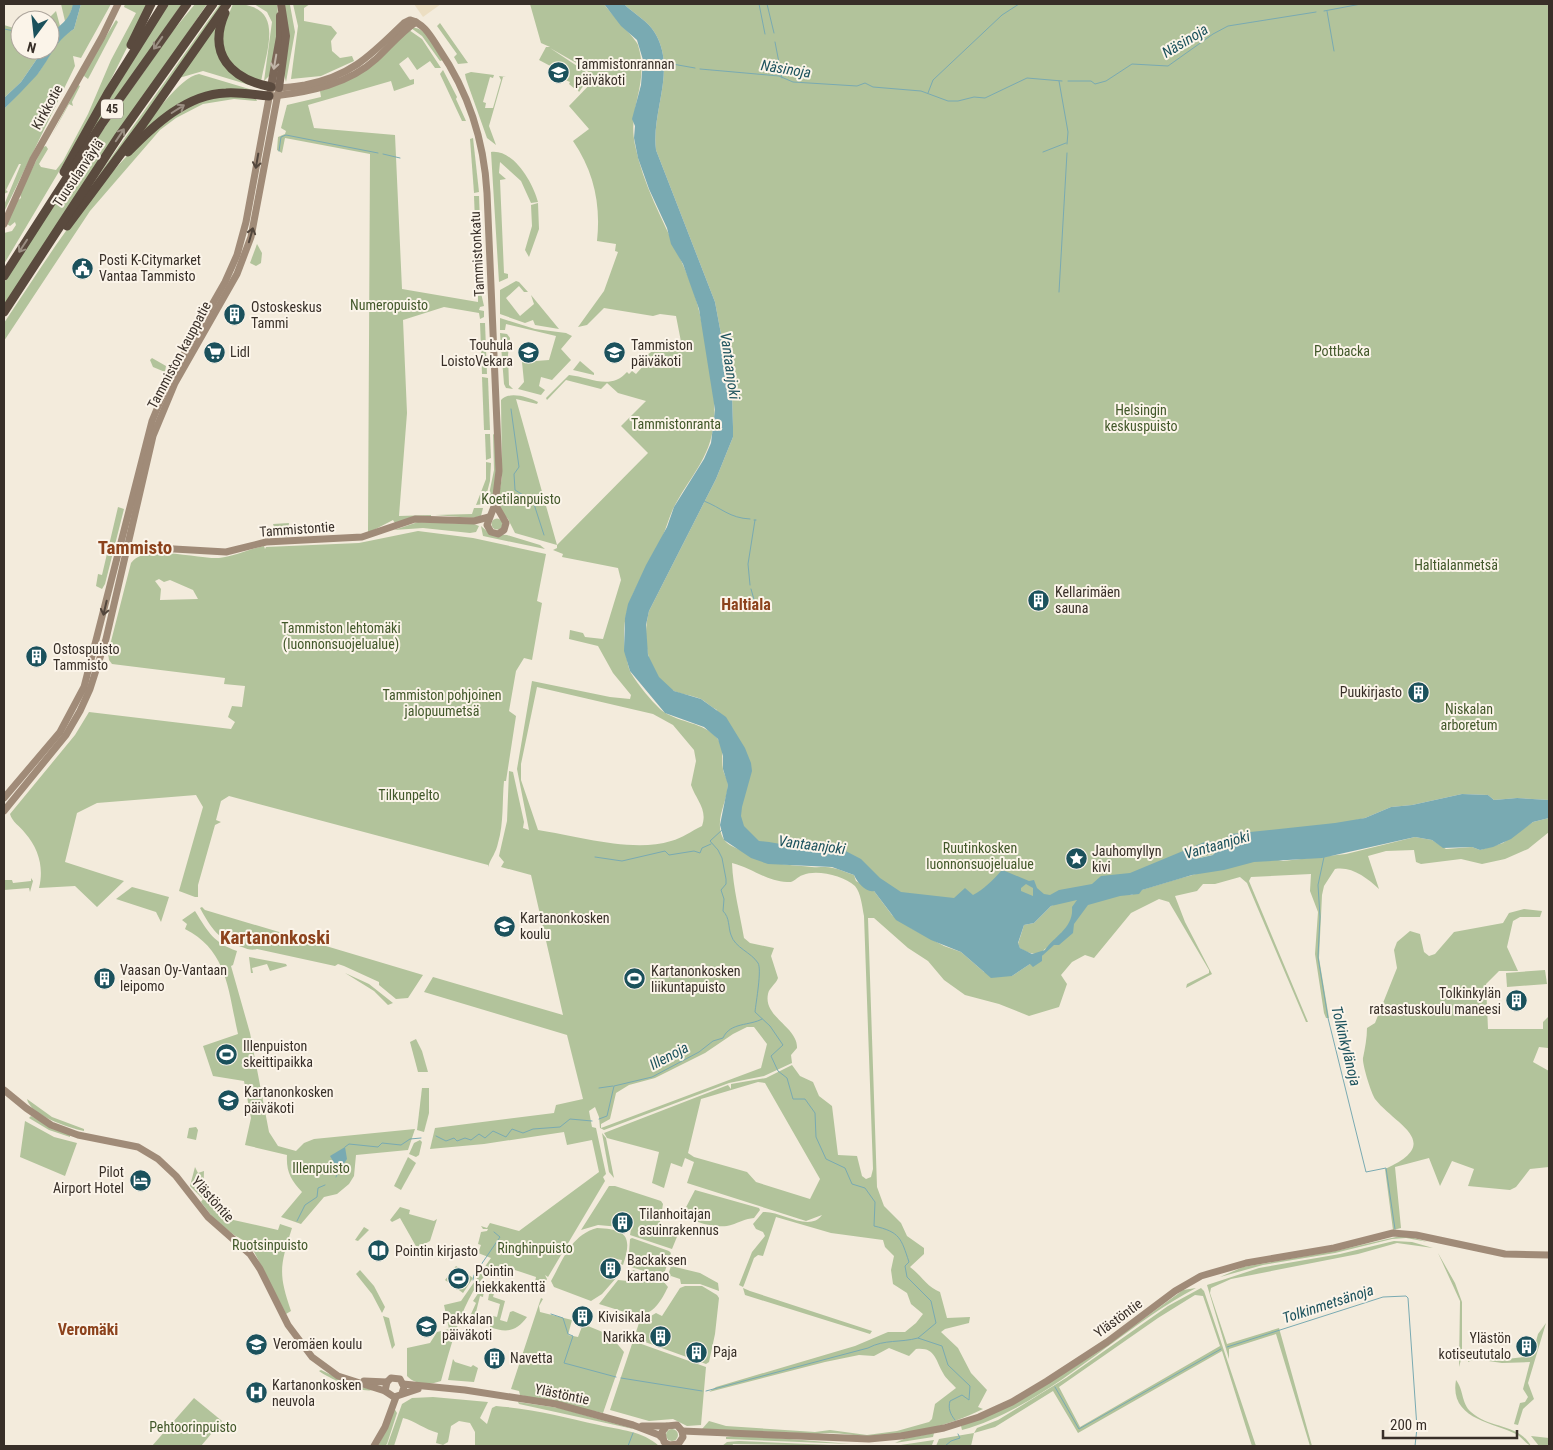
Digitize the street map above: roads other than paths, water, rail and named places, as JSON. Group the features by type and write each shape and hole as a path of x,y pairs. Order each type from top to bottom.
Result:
{"highway":[{"path":"108,93 151,4"},
{"path":"42,217 52,194 108,93 164,4"},
{"name":"Tuusulanväylä","path":"4,276 101,126 187,4"},
{"name":"Tuusulanväylä","path":"4,312 135,113 214,4"},
{"path":"28,274 104,177 228,4"},
{"path":"228,4 219,34 220,48 226,62 235,73 246,80 274,92"},
{"path":"104,177 162,121 193,101 227,93 274,92"}],"main road":[{"name":"Kirkkotie","path":"4,224 33,159 102,37 118,4"},
{"name":"Tammiston kauppatie","path":"4,811 66,735 80,711 99,662 148,435 165,389 237,255 274,92 280,37 280,4"},
{"name":"Tammistonkatu","path":"274,92 338,76 366,60 404,23 410,20 416,22 428,34 458,79 476,122 483,150 487,186 499,476 490,517"},
{"path":"494,504 506,521 504,530 496,534 488,529 487,523 490,517 500,515"},
{"name":"Tammistontie","path":"123,546 226,552 266,542 362,538 415,519 474,521 490,517"},
{"name":"Tammistontie","path":"474,521 488,529"},
{"name":"Tammiston kauppatie","path":"4,798 60,732 79,698 89,671 123,546"},
{"name":"Ylästöntie","path":"4,1090 51,1125 78,1135 138,1147 158,1159 176,1176 208,1217 250,1254 260,1269 288,1325 312,1357 332,1372 399,1395 426,1388"},
{"name":"Ylästöntie","path":"682,1431 869,1439 901,1436 944,1428 968,1421 1012,1402 1040,1386 1107,1342 1175,1291 1201,1276 1222,1269 1334,1248 1393,1233 1416,1235 1505,1254 1549,1255"},
{"name":"Ylästöntie","path":"357,1382 387,1382 395,1378 404,1384 426,1388 465,1390 539,1401 633,1425 659,1434 665,1442"},
{"path":"387,1382 387,1418"},
{"path":"374,1446 404,1384"},
{"name":"Ylästöntie","path":"633,1425 666,1426"},
{"path":"677,1425 682,1431 679,1444 669,1445 665,1442 662,1432 666,1426 677,1425"},
{"name":"Ylästöntie","path":"679,1444 706,1433"}],"water":[{"path":"73,4 81,4 74,29 60,42 60,26 70,13"},
{"name":"Vantaanjoki","path":"604,4 624,4 652,29 661,47 664,61 664,76 655,135 656,150 715,302 732,393 733,437 716,479 649,611 646,625 648,655 659,677 674,691 701,699 726,717 745,748 752,771 741,816 744,826 759,841 798,847 834,845 861,859 880,878 901,892 954,898 965,888 973,895 1001,871 1029,881 1034,880 1037,888 1044,894 1050,895 1059,890 1092,884 1101,876 1130,873 1207,841 1220,843 1231,834 1365,818 1391,807 1412,805 1462,794 1488,795 1494,800 1517,798 1549,800 1549,818 1533,822 1511,839 1493,847 1480,850 1472,847 1443,848 1432,840 1415,837 1322,858 1254,862 1224,870 1192,875 1142,890 1139,894 1120,896 1088,905 1074,924 1073,933 1059,945 1054,945 1042,956 1042,961 1033,967 1030,964 1012,976 991,978 961,952 931,940 896,920 874,891 865,889 854,875 832,867 768,864 751,858 724,840 720,825 728,785 718,739 704,727 665,713 630,671 624,651 625,618 628,604 646,565 667,527 674,507 704,459 711,443 715,410 699,309 683,264 671,244 667,228 649,189 638,158 634,138 635,126 632,119 641,85 643,60 637,40 621,26","holes":["1218,848 1213,855 1195,859 1195,856 1209,849","1026,884 1033,888 1033,896 1021,891 1021,888","1077,900 1072,907 1072,914 1067,926 1045,950 1032,954 1020,948 1018,943 1024,925 1034,923 1051,906"]},
{"path":"36,60 47,60 37,75 4,109 4,98 21,82"},
{"path":"345,1147 347,1159 339,1171 330,1156"}],"waterway":[{"path":"759,4 765,34"},
{"path":"767,4 774,33"},
{"name":"Näsinoja","path":"928,93 933,80 1002,15 1019,4"},
{"name":"Näsinoja","path":"1324,11 1361,4"},
{"path":"1327,11 1334,51"},
{"name":"Näsinoja","path":"1068,81 1091,81 1095,84 1106,81 1132,64 1168,66 1213,34 1228,26 1316,12"},
{"path":"4,29 10,30"},
{"path":"775,42 782,78"},
{"name":"Näsinoja","path":"661,62 695,68"},
{"name":"Näsinoja","path":"700,69 779,76 793,82 857,86 865,83 873,87 921,91 948,101 958,101 974,97 985,98 1027,78 1062,81"},
{"path":"1059,81 1068,132 1067,144"},
{"path":"279,151 281,137 286,135 378,153"},
{"path":"1043,152 1066,143"},
{"path":"1059,292 1067,153"},
{"path":"383,154 400,158"},
{"path":"511,409 519,467 514,474 515,490 533,501 544,535"},
{"path":"704,501 731,515 750,519"},
{"path":"750,585 748,564 755,520"},
{"path":"751,589 755,603"},
{"path":"722,830 710,841 722,858 726,879 726,884 721,890 724,899 723,911 727,917 733,939 739,947 755,959 759,966 755,1012 770,1026 783,1045 771,1056 778,1071 787,1078 793,1099 805,1099 815,1113 816,1137 826,1159 845,1168 852,1184 865,1188 875,1202 874,1226 894,1234 904,1247 909,1262 905,1266 907,1277 931,1301 936,1323 918,1338 942,1346 948,1365 970,1386 969,1400 962,1395 950,1401 950,1411 955,1420"},
{"path":"595,857 622,861 665,851 669,855 694,851 700,853 702,848 711,844"},
{"name":"Tolkinkylänoja","path":"1324,857 1318,885 1320,917 1318,957 1328,1018 1366,1172 1386,1168 1395,1229"},
{"name":"Illenoja","path":"599,1119 607,1116 614,1086 652,1077 699,1052 713,1041 723,1038 730,1029 762,1019"},
{"path":"599,1088 613,1086"},
{"name":"Illenoja","path":"436,1136 446,1141 454,1138 457,1141 465,1138 471,1140 479,1134 485,1138 493,1131 506,1137 512,1129 523,1133 533,1129 560,1127 570,1119 592,1121"},
{"name":"Illenoja","path":"345,1147 349,1144 378,1147 382,1143 401,1145 410,1139 421,1138"},
{"name":"Illenoja","path":"336,1177 339,1170"},
{"name":"Illenoja","path":"297,1221 305,1205 317,1197 318,1188 325,1185"},
{"path":"473,1280 474,1275 500,1237 494,1232"},
{"name":"Tolkinmetsänoja","path":"1227,1347 1383,1297 1406,1296 1408,1298 1417,1428 1415,1446"},
{"path":"551,1314 563,1318 568,1334 573,1336 564,1363 616,1377"},
{"path":"706,1391 868,1348 880,1343 918,1338"},
{"name":"Tolkinmetsänoja","path":"1055,1387 1079,1429 1221,1349"},
{"path":"621,1378 702,1391"},
{"path":"628,1446 633,1433"},
{"path":"945,1446 951,1441 960,1438 958,1434"}],"place":[{"name":"Tammistonrannan päiväkoti","path":"559,72"},
{"name":"Posti K-Citymarket Vantaa Tammisto","path":"83,268"},
{"name":"Ostoskeskus Tammi","path":"235,315"},
{"name":"Lidl","path":"214,352"},
{"name":"Touhula LoistoVekara","path":"529,353"},
{"name":"Tammiston päiväkoti","path":"615,353"},
{"name":"Kellarimäen sauna","path":"1039,600"},
{"name":"Ostospuisto Tammisto","path":"37,657"},
{"name":"Puukirjasto","path":"1418,692"},
{"name":"Jauhomyllyn kivi","path":"1076,859"},
{"name":"Kartanonkosken koulu","path":"504,926"},
{"name":"Vaasan Oy-Vantaan leipomo","path":"104,978"},
{"name":"Kartanonkosken liikuntapuisto","path":"635,979"},
{"name":"Tolkinkylän ratsastuskoulu maneesi","path":"1517,1001"},
{"name":"Illenpuiston skeittipaikka","path":"227,1054"},
{"name":"Kartanonkosken päiväkoti","path":"228,1100"},
{"name":"Pilot Airport Hotel","path":"140,1180"},
{"name":"Tilanhoitajan asuinrakennus","path":"623,1222"},
{"name":"Pointin kirjasto","path":"379,1251"},
{"name":"Backaksen kartano","path":"611,1268"},
{"name":"Pointin hiekkakenttä","path":"459,1279"},
{"name":"Kivisikala","path":"582,1317"},
{"name":"Pakkalan päiväkoti","path":"426,1327"},
{"name":"Narikka","path":"661,1337"},
{"name":"Veromäen koulu","path":"257,1344"},
{"name":"Ylästön kotiseututalo","path":"1527,1346"},
{"name":"Paja","path":"697,1352"},
{"name":"Navetta","path":"494,1358"},
{"name":"Kartanonkosken neuvola","path":"256,1393"}],"district":[{"name":"Tammisto","path":"135,547"},
{"name":"Haltiala","path":"746,604"},
{"name":"Kartanonkoski","path":"275,937"},
{"name":"Veromäki","path":"88,1329"}],"park label":[{"name":"Numeropuisto","path":"389,305"},
{"name":"Pottbacka","path":"1342,351"},
{"name":"Helsingin keskuspuisto","path":"1141,418"},
{"name":"Tammistonranta","path":"676,424"},
{"name":"Koetilanpuisto","path":"521,499"},
{"name":"Haltialanmetsä","path":"1456,565"},
{"name":"Tammiston lehtomäki (luonnonsuojelualue)","path":"341,636"},
{"name":"Tammiston pohjoinen jalopuumetsä","path":"442,704"},
{"name":"Niskalan arboretum","path":"1469,718"},
{"name":"Tilkunpelto","path":"409,795"},
{"name":"Ruutinkosken luonnonsuojelualue","path":"980,856"},
{"name":"Illenpuisto","path":"321,1168"},
{"name":"Ruotsinpuisto","path":"270,1245"},
{"name":"Ringhinpuisto","path":"535,1248"},
{"name":"Pehtoorinpuisto","path":"193,1427"}]}
